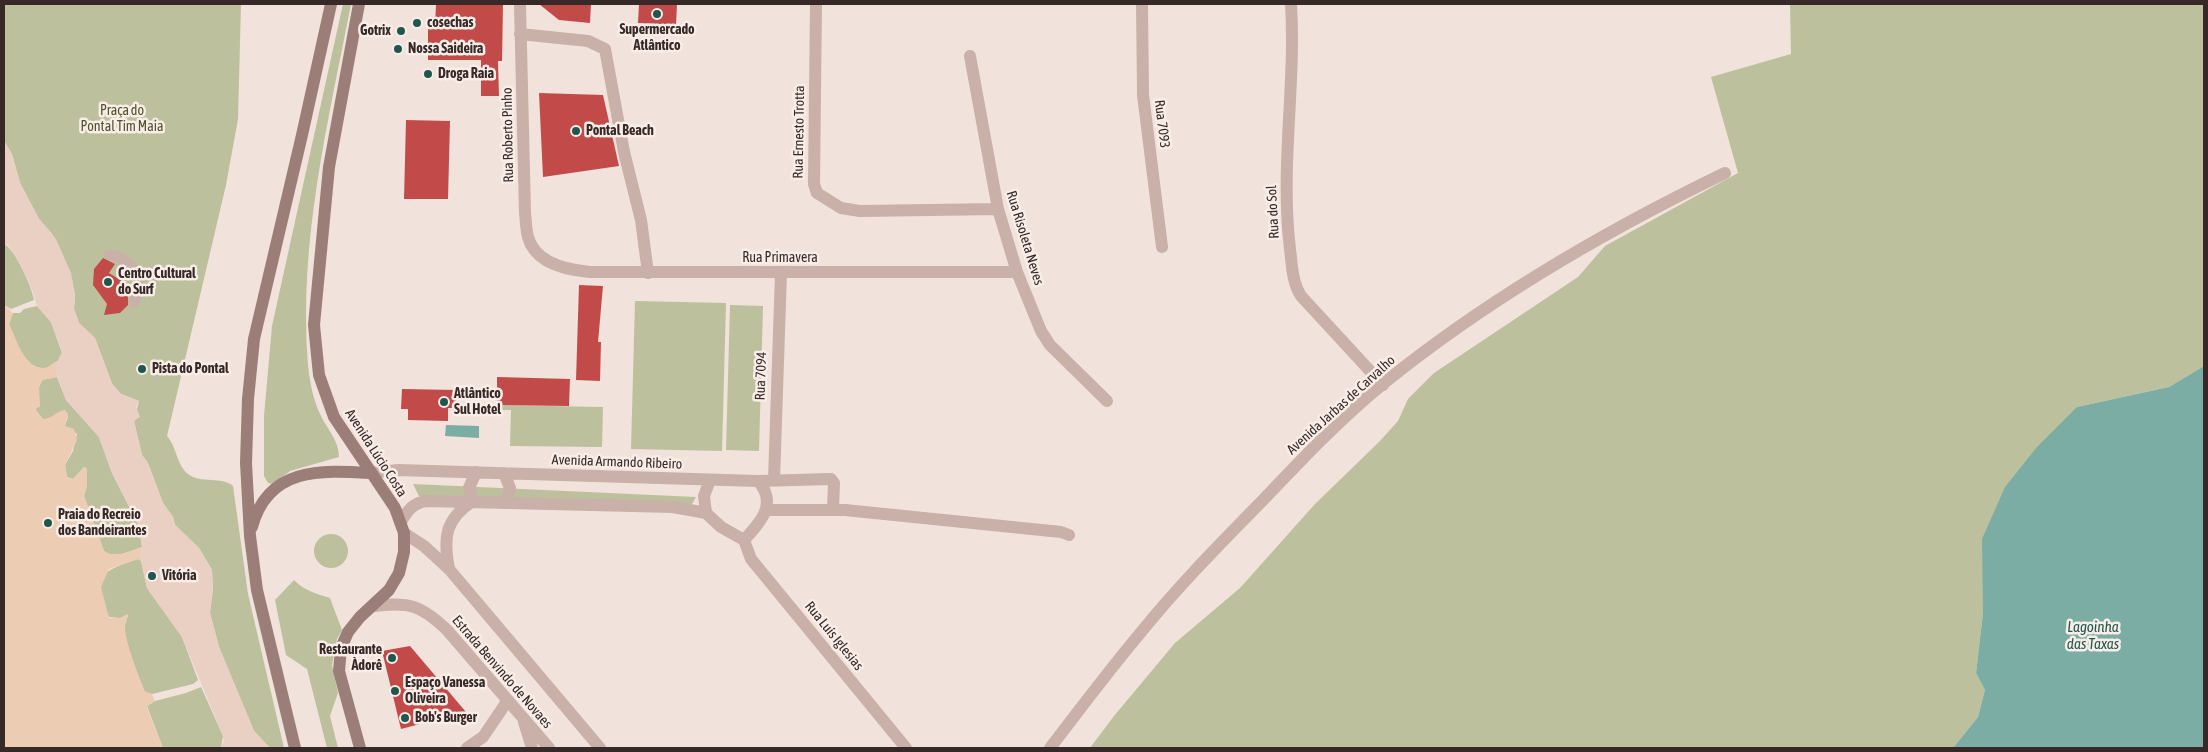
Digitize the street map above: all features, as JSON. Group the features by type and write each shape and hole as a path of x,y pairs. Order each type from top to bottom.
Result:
{"main road":[{"path":"295,748 259,598 250,536 246,463 248,399 254,339 302,135 330,4"},
{"name":"Avenida Lúcio Costa","path":"359,4 329,168 314,325 319,375 334,416 395,508 403,528"},
{"path":"250,536 255,517 262,503 275,490 295,476 314,471 370,473"},
{"path":"360,748 340,671 341,648 352,627 389,590 399,573 404,552 403,528"}],"street":[{"name":"Rua Roberto Pinho","path":"520,4 525,214 528,239 545,260"},
{"name":"Rua Ernesto Trotta","path":"816,4 814,184 817,194 841,208 860,212 998,209"},
{"name":"Rua 7093","path":"1142,4 1143,95 1162,247"},
{"name":"Rua do Sol","path":"1291,4 1292,46 1286,195 1293,278 1301,296 1382,384"},
{"path":"520,34 588,41 605,49 624,152 641,220 648,272"},
{"name":"Rua Risoleta Neves","path":"970,56 998,209 1017,272 1041,330 1050,345 1107,401"},
{"name":"Avenida Jarbas de Carvalho","path":"1050,748 1142,630 1193,573 1311,450 1382,384 1458,326 1523,284 1657,206 1725,173"},
{"path":"108,255 129,262 138,274 140,286 134,303"},
{"name":"Rua Primavera","path":"545,260 574,271 781,273 1017,272"},
{"name":"Rua 7094","path":"774,480 781,273"},
{"name":"Avenida Armando Ribeiro","path":"370,473 398,470 710,480 833,480 833,509"},
{"path":"473,502 469,488 476,472"},
{"path":"504,473 510,488 506,502"},
{"path":"706,513 704,496 710,480"},
{"path":"403,528 411,508 418,502 506,502 673,507 706,513 721,527 744,540 766,510 767,494 758,481"},
{"path":"449,569 445,546 448,529 462,509 473,502"},
{"path":"766,510 833,509 1060,532 1068,535"},
{"name":"Estrada Benvindo de Novaes","path":"403,528 449,569 600,748"},
{"name":"Rua Luís Iglesias","path":"744,540 751,559 906,748"},
{"name":"Estrada Benvindo de Novaes","path":"374,606 395,603 418,607 433,617 549,748"},
{"path":"467,748 483,737 508,700"},
{"path":"523,718 532,748"}],"green space":[{"name":"Praça do Pontal Tim Maia","path":"4,4 241,4 238,119 226,185 167,436 181,465 188,474 199,479 223,481 233,486 248,594 284,748 270,748 254,731 219,647 210,613 213,589 212,570 199,548 175,525 173,517 163,503 148,463 142,455 134,421 139,401 121,394 112,384 95,338 79,323 74,309 75,294 52,234 39,219 20,183 12,154 4,141"},
{"path":"343,4 351,4 317,183 307,274 306,319 308,365 312,391 321,416 335,441 339,457 290,471 274,484 268,483 264,476 264,416 272,326"},
{"path":"1790,4 2204,4 2204,366 2169,387 2077,407 1983,613 1976,673 1985,690 1978,717 1953,748 1090,748 1175,643 1240,588 1315,504 1398,421 1408,399 1434,373 1578,277 1605,246 1738,173 1711,77 1791,54"},
{"path":"4,244 13,253 22,269 34,300 11,309 4,305"},
{"path":"635,301 726,303 722,451 631,449"},
{"path":"730,305 763,306 759,451 726,450"},
{"path":"37,306 51,322 62,353 58,361 46,368 31,364 18,345 9,324 13,313 20,313 24,309"},
{"path":"57,377 66,400 99,437 112,473 139,526 142,547 118,554 104,551 84,496 87,484 87,469 84,467 73,479 67,477 65,465 73,451 77,434 65,426 68,417 60,413 48,419 43,419 35,409 40,406 38,390 42,380"},
{"path":"497,405 603,407 602,447 510,446 511,410 497,410"},
{"path":"413,484 696,497 691,506 419,496"},
{"path":"331,534 338,535 343,539 347,544 347,558 343,563 338,567 331,568 324,567 319,563 315,558 314,551 315,544 319,539 324,535"},
{"path":"138,559 141,561 147,588 182,637 198,680 193,684 152,694 145,692 132,659 125,632 128,615 120,618 109,617 102,592 101,584 103,577 115,568"},
{"path":"294,580 306,589 330,598 342,630 337,639 332,665 338,693 330,716 338,748 327,748 307,669 286,655 275,600"},
{"path":"201,687 223,736 221,747 163,748 147,706 155,701"}],"sand":[{"name":"Praia do Recreio dos Bandeirantes","path":"4,305 13,313 9,324 18,345 31,364 44,368 58,361 56,364 57,377 43,380 39,385 40,406 35,409 43,419 49,418 62,410 65,410 68,414 65,426 74,429 77,440 65,465 67,477 73,479 84,467 87,469 87,487 84,496 104,551 118,554 142,547 141,561 138,559 109,569 101,587 109,618 120,618 128,614 125,631 132,659 145,692 152,694 155,701 149,704 147,708 163,748 4,748"}],"shaded area":[{"path":"4,141 12,154 20,183 39,219 56,239 71,273 75,294 74,309 79,323 95,338 112,384 121,394 139,401 136,407 140,417 134,421 142,455 148,463 163,503 173,517 175,525 199,548 212,570 213,589 210,613 219,647 254,731 270,748 220,748 224,741 223,736 182,637 147,588 141,561 142,547 139,526 112,473 99,437 66,400 56,372 56,364 62,352 51,322 37,306 33,292 17,258 8,245 4,244"}],"water":[{"name":"Lagoinha das Taxas","path":"2204,366 2204,748 1953,748 1978,717 1985,690 1976,673 1983,613 1982,539 2005,487 2037,447 2077,407 2169,387"},
{"path":"446,425 479,426 479,438 445,436"}],"building":[{"path":"436,4 503,4 502,61 498,61 499,96 481,96 481,60 428,60 428,26 435,26"},
{"path":"539,4 591,4 590,23 559,20"},
{"name":"Supermercado Atlântico","path":"639,4 677,4 676,25 638,23"},
{"name":"Pontal Beach","path":"539,93 603,95 619,166 543,177"},
{"path":"406,120 450,121 448,199 404,199"},
{"path":"103,258 115,264 109,273 125,283 128,290 128,305 120,313 104,315 107,304 93,285 94,269"},
{"path":"579,285 603,286 598,342 601,342 600,381 576,380"},
{"path":"497,377 570,379 569,406 497,405"},
{"name":"Atlântico Sul Hotel","path":"402,389 456,390 456,408 448,408 448,421 408,420 408,409 401,409"},
{"path":"410,646 466,712 401,729 382,651"}],"place":[{"name":"Supermercado Atlântico","path":"657,14"},
{"name":"cosechas","path":"417,23"},
{"name":"Gotrix","path":"401,31"},
{"name":"Nossa Saideira","path":"398,49"},
{"name":"Droga Raia","path":"428,74"},
{"name":"Pontal Beach","path":"576,131"},
{"name":"Centro Cultural do Surf","path":"108,282"},
{"name":"Pista do Pontal","path":"142,369"},
{"name":"Atlântico Sul Hotel","path":"444,402"},
{"name":"Praia do Recreio dos Bandeirantes","path":"48,523"},
{"name":"Vitória","path":"152,576"},
{"name":"Restaurante Àdorê","path":"392,658"},
{"name":"Espaço Vanessa Oliveira","path":"395,691"},
{"name":"Bob's Burger","path":"405,718"}]}
